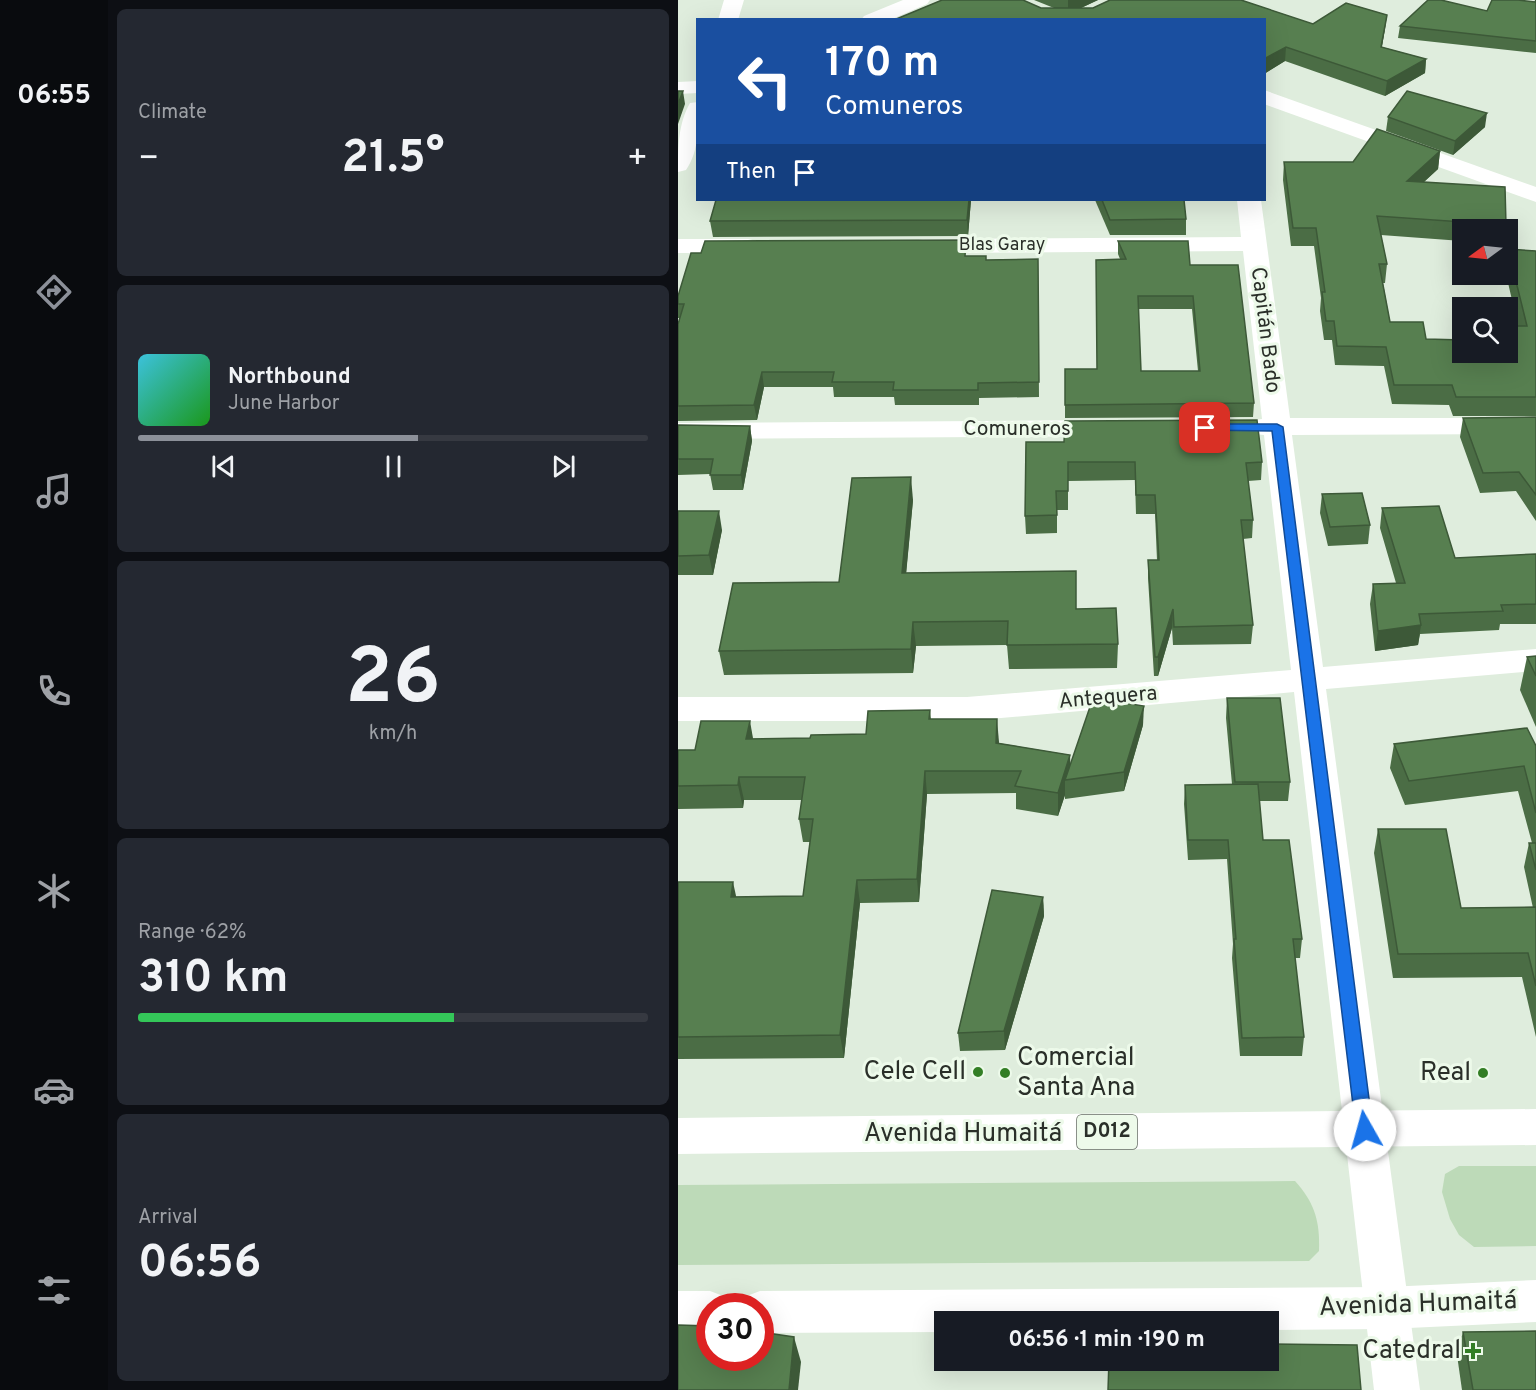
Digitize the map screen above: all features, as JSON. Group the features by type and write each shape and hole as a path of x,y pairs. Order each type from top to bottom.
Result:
{"street":[{"path":"729,18 734,0"},
{"path":"876,18 920,0"},
{"path":"678,88 696,87"},
{"path":"1266,97 1536,195"},
{"path":"678,165 696,114"},
{"name":"Capitán Bado","path":"1249,201 1397,1390"},
{"name":"Blas Garay","path":"902,246 1254,244"},
{"path":"678,246 772,246"},
{"path":"1229,428 1536,426"},
{"name":"Comuneros","path":"678,431 1133,428"},
{"name":"Antequera","path":"678,709 967,709 1536,660"},
{"name":"Avenida Humaitá","path":"678,1136 1536,1127"},
{"name":"Avenida Humaitá","path":"774,1312 1387,1308 1536,1301"},
{"path":"678,1312 696,1312"}],"green space":[{"path":"1459,1166 1536,1166 1536,1246 1474,1247 1459,1235 1450,1219 1442,1192 1445,1174"},
{"path":"1295,1181 1312,1205 1317,1222 1319,1251 1309,1261 678,1265 678,1185"}],"building":[{"path":"942,0 1023,0 1041,8 1093,8 1110,0 1241,0 1313,24 1346,3 1387,15 1381,47 1426,59 1387,81 1286,47 1266,58 1266,18 899,18"},
{"path":"1428,0 1441,0 1487,11 1492,0 1535,2 1536,0 1536,41 1400,26"},
{"path":"678,91 683,91 678,104"},
{"path":"1407,91 1487,113 1455,141 1388,117"},
{"path":"1377,129 1440,151 1407,181 1505,187 1506,219 1452,219 1452,221 1377,216 1387,264 1379,264 1390,322 1423,322 1426,339 1452,340 1452,363 1518,363 1518,326 1527,326 1517,285 1518,250 1536,251 1536,397 1456,397 1452,385 1394,385 1386,347 1337,346 1334,321 1326,321 1322,292 1325,292 1316,228 1293,228 1284,162 1353,162"},
{"path":"716,201 969,201 967,220 710,221"},
{"path":"1102,201 1184,201 1186,219 1110,220"},
{"path":"966,240 965,256 986,256 986,260 1038,259 1039,382 978,383 978,390 893,390 894,382 832,382 834,372 762,372 754,405 678,406 678,324 684,304 678,304 678,296 691,253 701,253 705,241"},
{"path":"1118,241 1188,241 1190,265 1238,265 1254,403 1065,405 1065,369 1097,369 1096,260 1126,259","holes":["1138,296 1193,296 1200,371 1141,371"]},
{"path":"1536,417 1536,495 1519,472 1483,473 1463,418"},
{"path":"1257,420 1262,462 1246,463 1253,520 1241,520 1253,625 1174,627 1173,609 1158,657 1155,657 1148,560 1159,560 1155,495 1136,495 1135,462 1068,462 1068,491 1056,491 1057,515 1025,516 1026,442 1064,442 1065,421"},
{"path":"678,425 750,426 741,475 710,475 713,459 678,459"},
{"path":"911,477 902,573 1076,571 1076,609 1116,608 1118,644 1007,645 1008,621 913,622 911,649 719,651 733,583 839,582 852,478"},
{"path":"1362,493 1370,525 1330,527 1322,494"},
{"path":"1439,506 1455,558 1536,554 1536,604 1501,605 1503,611 1419,614 1421,625 1378,631 1373,584 1405,583 1382,508"},
{"path":"678,511 719,511 709,555 678,556"},
{"path":"1536,656 1536,676 1527,657"},
{"path":"1093,698 1144,706 1124,772 1065,780"},
{"path":"1227,698 1280,698 1290,782 1235,782"},
{"path":"930,710 929,719 997,719 996,743 1070,755 1058,793 1015,786 1021,771 925,771 917,879 857,880 840,1035 678,1037 678,882 733,882 731,897 803,896 813,819 799,819 805,777 739,777 738,785 678,786 678,750 695,750 701,721 750,721 746,739 810,738 811,735 866,734 868,711"},
{"path":"1527,728 1536,746 1536,813 1524,766 1409,781 1394,744"},
{"path":"1258,784 1263,840 1289,840 1302,939 1293,939 1304,1037 1242,1038 1228,840 1188,840 1185,785"},
{"path":"1378,829 1446,829 1461,908 1536,907 1536,986 1528,953 1398,954"},
{"path":"1529,843 1536,843 1536,870"},
{"path":"992,890 1043,897 1004,1031 958,1033"},
{"path":"678,1325 696,1326 696,1371 774,1371 774,1334 794,1337 789,1390 678,1390"},
{"path":"1536,1331 1536,1390 1473,1390 1463,1332"},
{"path":"1279,1344 1357,1345 1361,1390 1108,1390 1109,1371 1279,1371"}],"place":[{"name":"Cele Cell","path":"978,1072"},
{"name":"Comercial Santa Ana","path":"1005,1073"},
{"name":"Real","path":"1483,1073"},
{"name":"Catedral","path":"1473,1351"}],"route":[{"path":"1205,428 1277,427 1365,1130"}]}
